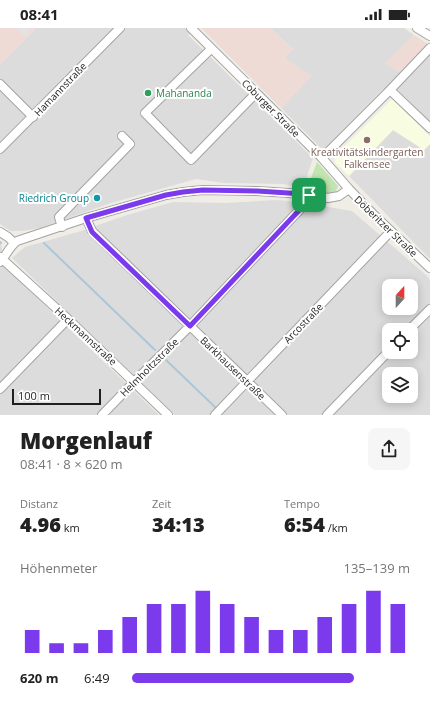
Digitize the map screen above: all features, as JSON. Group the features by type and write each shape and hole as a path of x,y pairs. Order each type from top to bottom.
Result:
{"street":[{"name":"Hamannstraße","path":"0,149 120,28"},
{"name":"Coburger Straße","path":"191,28 322,158 349,189"},
{"path":"417,28 430,36"},
{"path":"322,158 430,48"},
{"path":"211,49 145,113 191,160 256,93"},
{"path":"0,84 32,117"},
{"path":"390,90 430,128"},
{"path":"62,227 59,217 130,144 122,136"},
{"name":"Döberitzer Straße","path":"14,243 86,218 166,195 183,192 203,190 257,191 333,197 344,193 349,189 430,268"},
{"name":"Helmholtzstraße","path":"102,415 190,326 306,203 309,195"},
{"name":"Barkhausenstraße","path":"86,218 92,232 282,415"},
{"name":"Arcostraße","path":"215,415 391,231"},
{"path":"0,232 14,243 1,259"},
{"name":"Heckmannstraße","path":"1,259 68,319 168,415"},
{"path":"416,323 430,309"},
{"path":"0,389 68,319"},
{"path":"327,415 382,358"}],"shaded area":[{"path":"0,28 36,28 0,64"},
{"path":"16,28 32,28 25,36"},
{"path":"36,28 195,28 188,35 313,158 303,188 283,184 224,183 196,179 111,203 40,228 10,231 0,224 0,64"},
{"path":"201,28 270,28 293,49 284,58 312,76 281,108"},
{"path":"270,28 404,28 414,35 386,63 399,72 428,44 430,45 430,136 383,89 323,150 281,108 311,76 284,58 293,49"},
{"path":"414,35 428,44 399,72 385,63"},
{"name":"Kreativitätskindergarten Falkensee","path":"392,99 430,136 430,144 424,150 393,130 349,176 335,163 335,156"},
{"path":"393,130 424,150 430,144 430,259 349,176"},
{"path":"278,200 352,211 430,280 430,415 174,415 12,258 25,247 173,202 225,203"},
{"path":"0,243 4,266 159,415 0,415"}],"green space":[{"path":"317,162 338,186 336,191 332,194 323,195 306,192"}],"waterway":[{"path":"44,243 155,350"},
{"path":"166,360 216,408"}],"place":[{"name":"Mahananda","path":"148,93"},
{"name":"Kreativitätskindergarten Falkensee","path":"367,140"},
{"name":"Riedrich Group","path":"97,198"}],"route":[{"path":"203,190 257,191 309,195 306,203 190,326 92,232 86,218 166,195 183,192 203,190"}]}
